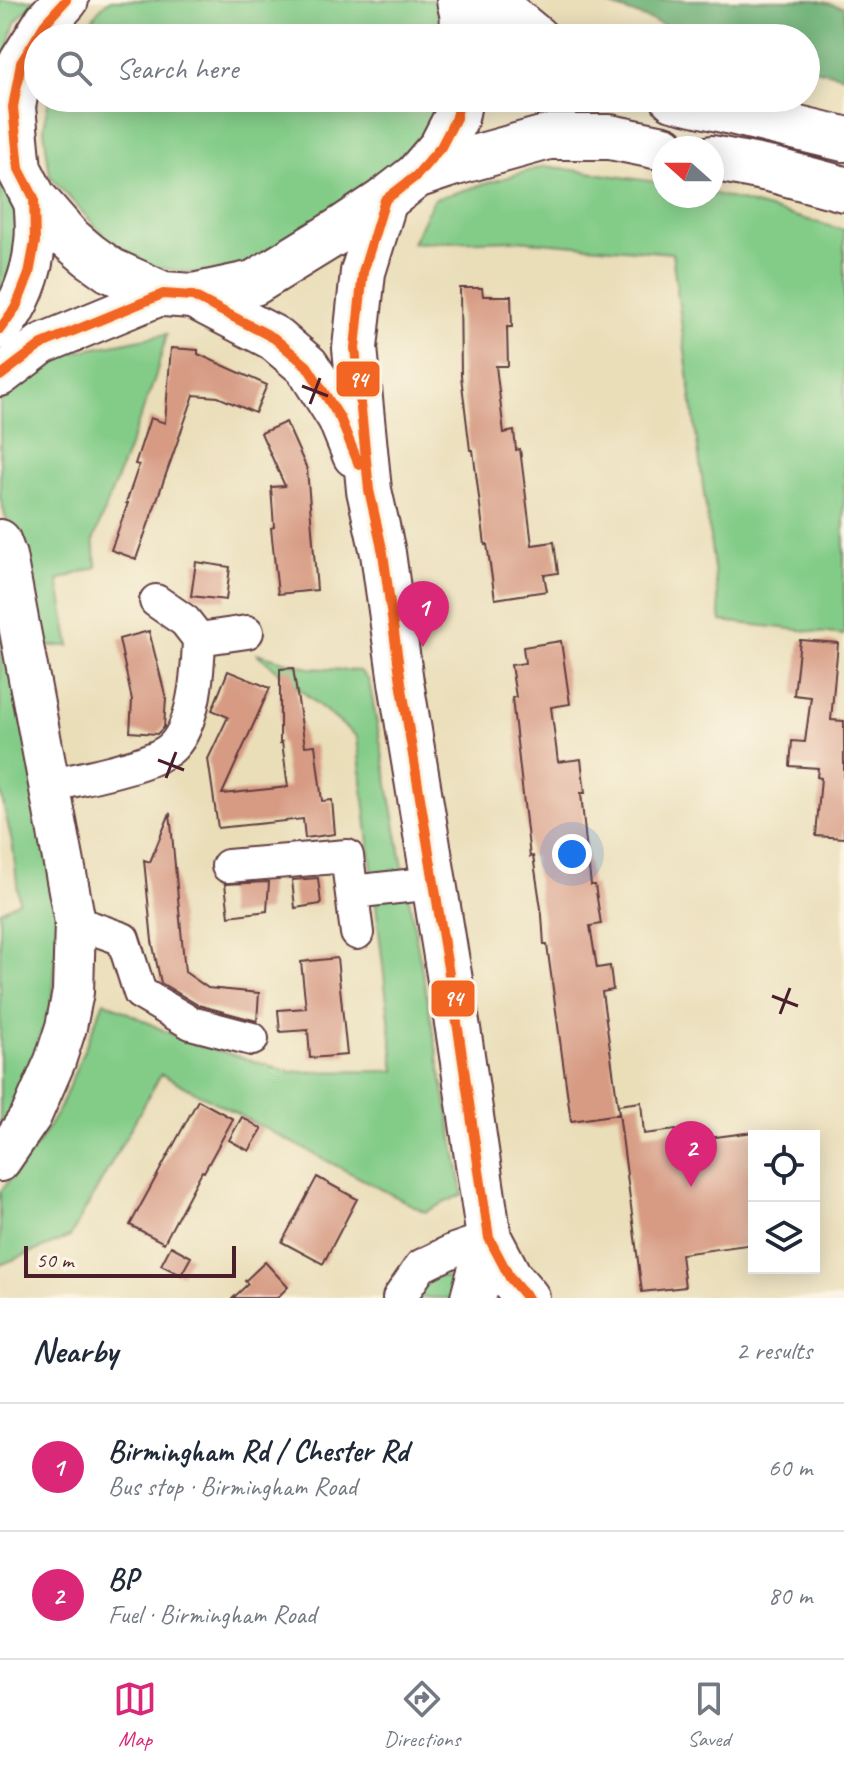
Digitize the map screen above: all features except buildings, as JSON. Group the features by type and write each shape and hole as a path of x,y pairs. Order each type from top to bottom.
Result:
{"main road":[{"path":"45,24 66,0"},
{"path":"459,0 463,24"},
{"path":"490,0 519,24"},
{"path":"24,58 13,107 18,171 69,238 110,270 178,295 274,338 307,366 340,418 369,490"},
{"path":"457,112 441,147 400,188 363,272 355,348 369,490 383,553 489,1238 510,1278 527,1298"},
{"path":"731,112 844,139"},
{"path":"178,295 254,283 307,252 400,188 452,164 549,137 610,137 652,146"},
{"path":"724,160 844,189"},
{"path":"473,1298 489,1238"}],"street":[{"path":"0,329 16,307 29,274 35,242 18,171"},
{"path":"0,376 42,344 178,295"},
{"path":"0,540 6,556 75,922 73,992 66,1027 31,1116 0,1161"},
{"path":"50,786 115,771 154,757 172,748 185,730 198,678 199,639 185,621 156,601"},
{"path":"199,639 247,632"},
{"path":"228,866 347,856 357,933"},
{"path":"352,892 434,883"},
{"path":"75,922 123,939 140,993 191,1023 252,1039"},
{"path":"399,1298 421,1266 489,1238"}],"green space":[{"path":"0,0 35,0 15,22 0,79"},
{"path":"111,0 446,0 450,24 89,24 101,7"},
{"path":"596,0 815,0 844,7 844,76 820,70 820,24 661,24"},
{"path":"47,112 440,112 420,154 262,259 205,275 149,266 106,238 50,176 44,129"},
{"path":"545,166 652,181 652,208 724,208 724,196 844,230 844,635 721,621 672,253 516,240 412,243 434,199"},
{"path":"0,181 16,213 21,252 0,309"},
{"path":"167,334 154,381 93,541 97,567 58,580 70,646 45,646 0,498 0,402 9,389 56,356"},
{"path":"0,612 60,904 50,1033 0,1139 0,911 19,901 13,847 0,789"},
{"path":"256,653 309,668 360,671 369,681 463,1194 425,1212 161,1074 70,1237 0,1265 0,1192 36,1147 60,1108 104,1001 183,1040 291,1072 395,1071 357,737"},
{"path":"434,1275 448,1278 453,1287 449,1298 413,1298"}],"transit line":[{"name":"94","path":"45,24 66,0"},
{"name":"94","path":"0,329 16,307 29,274 35,242 34,198 19,169 13,107 24,58"},
{"name":"94","path":"457,112 441,147 416,176 385,200 363,272 355,348 369,490 383,553 489,1238 510,1278 527,1298"},
{"name":"94","path":"0,376 42,344 163,294 193,296 274,338 307,366 340,418 359,465"}],"place":[{"name":"Birmingham Rd / Chester Rd","path":"423,647"},
{"name":"BP","path":"691,1187"}]}
